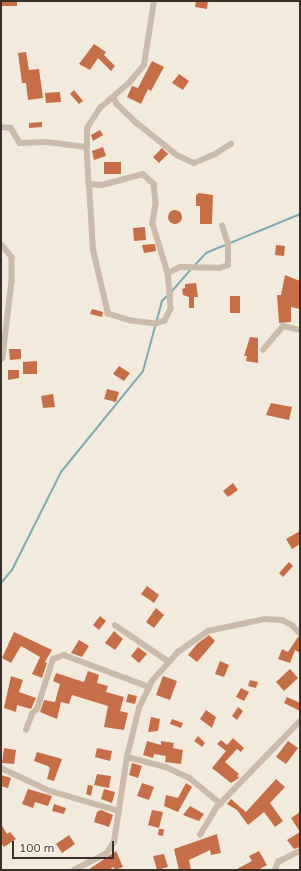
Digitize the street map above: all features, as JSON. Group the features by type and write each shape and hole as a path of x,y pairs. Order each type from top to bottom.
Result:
{"street":[{"path":"89,184 102,184 143,174 154,184 156,204 153,224 168,273 171,309 165,321 156,324 131,321 108,314 93,250 86,147 87,128 100,108 114,97 144,65 154,1"},
{"path":"114,97 118,104 137,123 177,155 194,163 216,154 231,144"},
{"path":"1,127 12,128 20,143 46,142 86,147"},
{"path":"168,273 180,267 219,268 228,265 228,244 222,226"},
{"path":"1,244 12,257 12,281 4,358"},
{"path":"263,350 283,326 300,330"},
{"path":"74,870 107,853 116,838 127,757 139,708 149,687 168,661 208,631 265,619 282,620 292,625 300,633"},
{"path":"114,625 168,661"},
{"path":"26,730 32,714 37,709 54,659 64,655 149,687"},
{"path":"200,835 221,804 300,721"},
{"path":"127,757 166,767 190,778 221,804"},
{"path":"1,768 50,791 119,811"},
{"path":"275,870 278,862 300,851"}],"building":[{"path":"1,1 17,1 17,6 1,6"},
{"path":"196,1 208,1 207,9 195,7"},
{"path":"94,44 106,52 104,55 115,66 111,71 98,58 90,70 79,64"},
{"path":"26,52 29,70 39,69 43,98 28,100 26,83 22,83 18,53"},
{"path":"152,61 164,67 151,91 148,89 141,104 127,97 132,86 138,88"},
{"path":"179,74 189,81 183,90 172,83"},
{"path":"74,90 83,101 79,104 70,94"},
{"path":"60,92 61,102 46,103 45,93"},
{"path":"42,122 42,127 29,128 29,123"},
{"path":"100,130 103,135 93,141 91,135"},
{"path":"103,147 106,156 94,160 92,151"},
{"path":"162,148 168,154 159,163 153,157"},
{"path":"104,162 121,162 121,174 104,174"},
{"path":"199,193 213,195 212,224 200,224 200,206 196,206 196,195"},
{"path":"172,210 178,210 182,214 182,220 178,224 172,224 168,220 168,214"},
{"path":"145,227 146,240 134,241 133,228"},
{"path":"155,244 156,251 144,253 142,245"},
{"path":"276,245 285,246 284,256 275,255"},
{"path":"285,275 300,281 300,309 291,307 291,322 279,323 277,295 281,295"},
{"path":"196,283 198,297 194,297 194,308 189,308 189,297 183,295 182,289 185,288 185,284"},
{"path":"230,296 240,296 240,313 230,313"},
{"path":"92,309 103,312 102,317 90,314"},
{"path":"250,337 258,338 258,363 246,361 247,356 244,356"},
{"path":"9,349 21,349 21,359 10,360"},
{"path":"37,361 37,374 23,374 23,362"},
{"path":"119,366 130,373 124,381 113,374"},
{"path":"8,370 19,370 19,378 8,380"},
{"path":"107,389 119,392 116,402 104,399"},
{"path":"53,394 55,407 43,408 41,396"},
{"path":"271,403 292,407 289,420 266,415"},
{"path":"233,483 238,490 228,497 223,491"},
{"path":"300,531 300,544 292,549 286,539"},
{"path":"289,562 293,566 283,577 279,573"},
{"path":"147,586 159,595 154,603 141,594"},
{"path":"156,608 164,615 154,628 146,622"},
{"path":"100,616 106,621 99,630 93,625"},
{"path":"114,631 123,639 115,650 105,643"},
{"path":"14,632 52,650 45,662 47,663 42,678 32,674 40,657 21,646 11,663 2,658"},
{"path":"209,635 215,641 197,662 188,655 197,644"},
{"path":"298,637 300,637 300,653 295,650 290,663 278,659 282,649 288,652"},
{"path":"79,640 89,646 82,657 71,653"},
{"path":"138,647 147,654 139,663 131,656"},
{"path":"220,661 229,665 224,677 215,674"},
{"path":"290,669 298,678 284,691 276,682"},
{"path":"88,671 99,675 97,683 108,686 106,692 124,697 120,711 128,713 124,730 104,727 108,706 72,695 69,704 61,702 57,719 40,712 44,700 55,702 60,684 53,681 56,673 84,682"},
{"path":"11,676 23,680 19,692 36,698 31,709 17,705 16,712 4,708"},
{"path":"163,676 177,681 170,700 156,695"},
{"path":"250,680 258,682 256,688 248,686"},
{"path":"241,688 249,692 244,701 236,697"},
{"path":"128,694 137,696 135,704 126,702"},
{"path":"287,697 300,703 300,711 284,703"},
{"path":"238,707 243,711 237,720 232,716"},
{"path":"206,710 216,717 212,728 200,719"},
{"path":"151,717 160,719 158,731 148,732"},
{"path":"172,719 183,723 181,728 170,724"},
{"path":"198,736 205,743 202,747 194,741"},
{"path":"233,738 244,748 241,752 237,749 225,762 239,774 237,776 239,778 231,783 212,768 226,751 217,744 221,740 227,745"},
{"path":"147,741 161,745 161,741 174,743 173,748 183,750 181,764 165,762 166,756 154,754 153,758 143,755"},
{"path":"288,741 298,748 286,764 276,757"},
{"path":"4,748 16,750 14,764 2,763"},
{"path":"97,748 112,751 110,761 95,757"},
{"path":"37,752 62,759 54,781 47,779 50,768 48,766 34,761"},
{"path":"132,763 142,766 138,778 129,775"},
{"path":"97,774 111,776 109,788 94,785"},
{"path":"1,775 11,778 8,788 1,786"},
{"path":"276,779 285,787 270,803 283,821 275,827 264,812 248,825 237,810 227,804 231,799 246,812"},
{"path":"142,783 154,787 149,800 137,796"},
{"path":"186,783 192,787 178,812 164,806 166,795 178,798"},
{"path":"88,785 93,786 91,796 86,794"},
{"path":"28,789 52,796 48,806 35,802 33,808 22,804"},
{"path":"104,789 115,792 112,803 101,799"},
{"path":"54,804 66,808 64,814 52,811"},
{"path":"190,806 204,814 199,821 183,815"},
{"path":"101,810 113,815 109,827 94,822 97,812"},
{"path":"152,810 163,812 159,828 148,825"},
{"path":"300,812 300,832 291,818"},
{"path":"1,824 7,834 10,832 16,839 4,847 1,843"},
{"path":"159,829 164,829 163,836 158,835"},
{"path":"300,832 300,847 294,849 287,840"},
{"path":"217,834 221,853 211,855 210,850 189,860 191,870 179,870 174,849"},
{"path":"69,835 75,844 62,853 56,844"},
{"path":"116,851 123,867 115,870 114,867 108,870 88,870"},
{"path":"259,851 267,865 258,870 235,870 252,861 249,856"},
{"path":"164,854 168,867 157,870 153,856"}],"waterway":[{"path":"194,266 206,253 300,214"},
{"path":"172,291 191,269"},
{"path":"1,583 12,570 61,472 143,371 162,301 169,294"}]}
